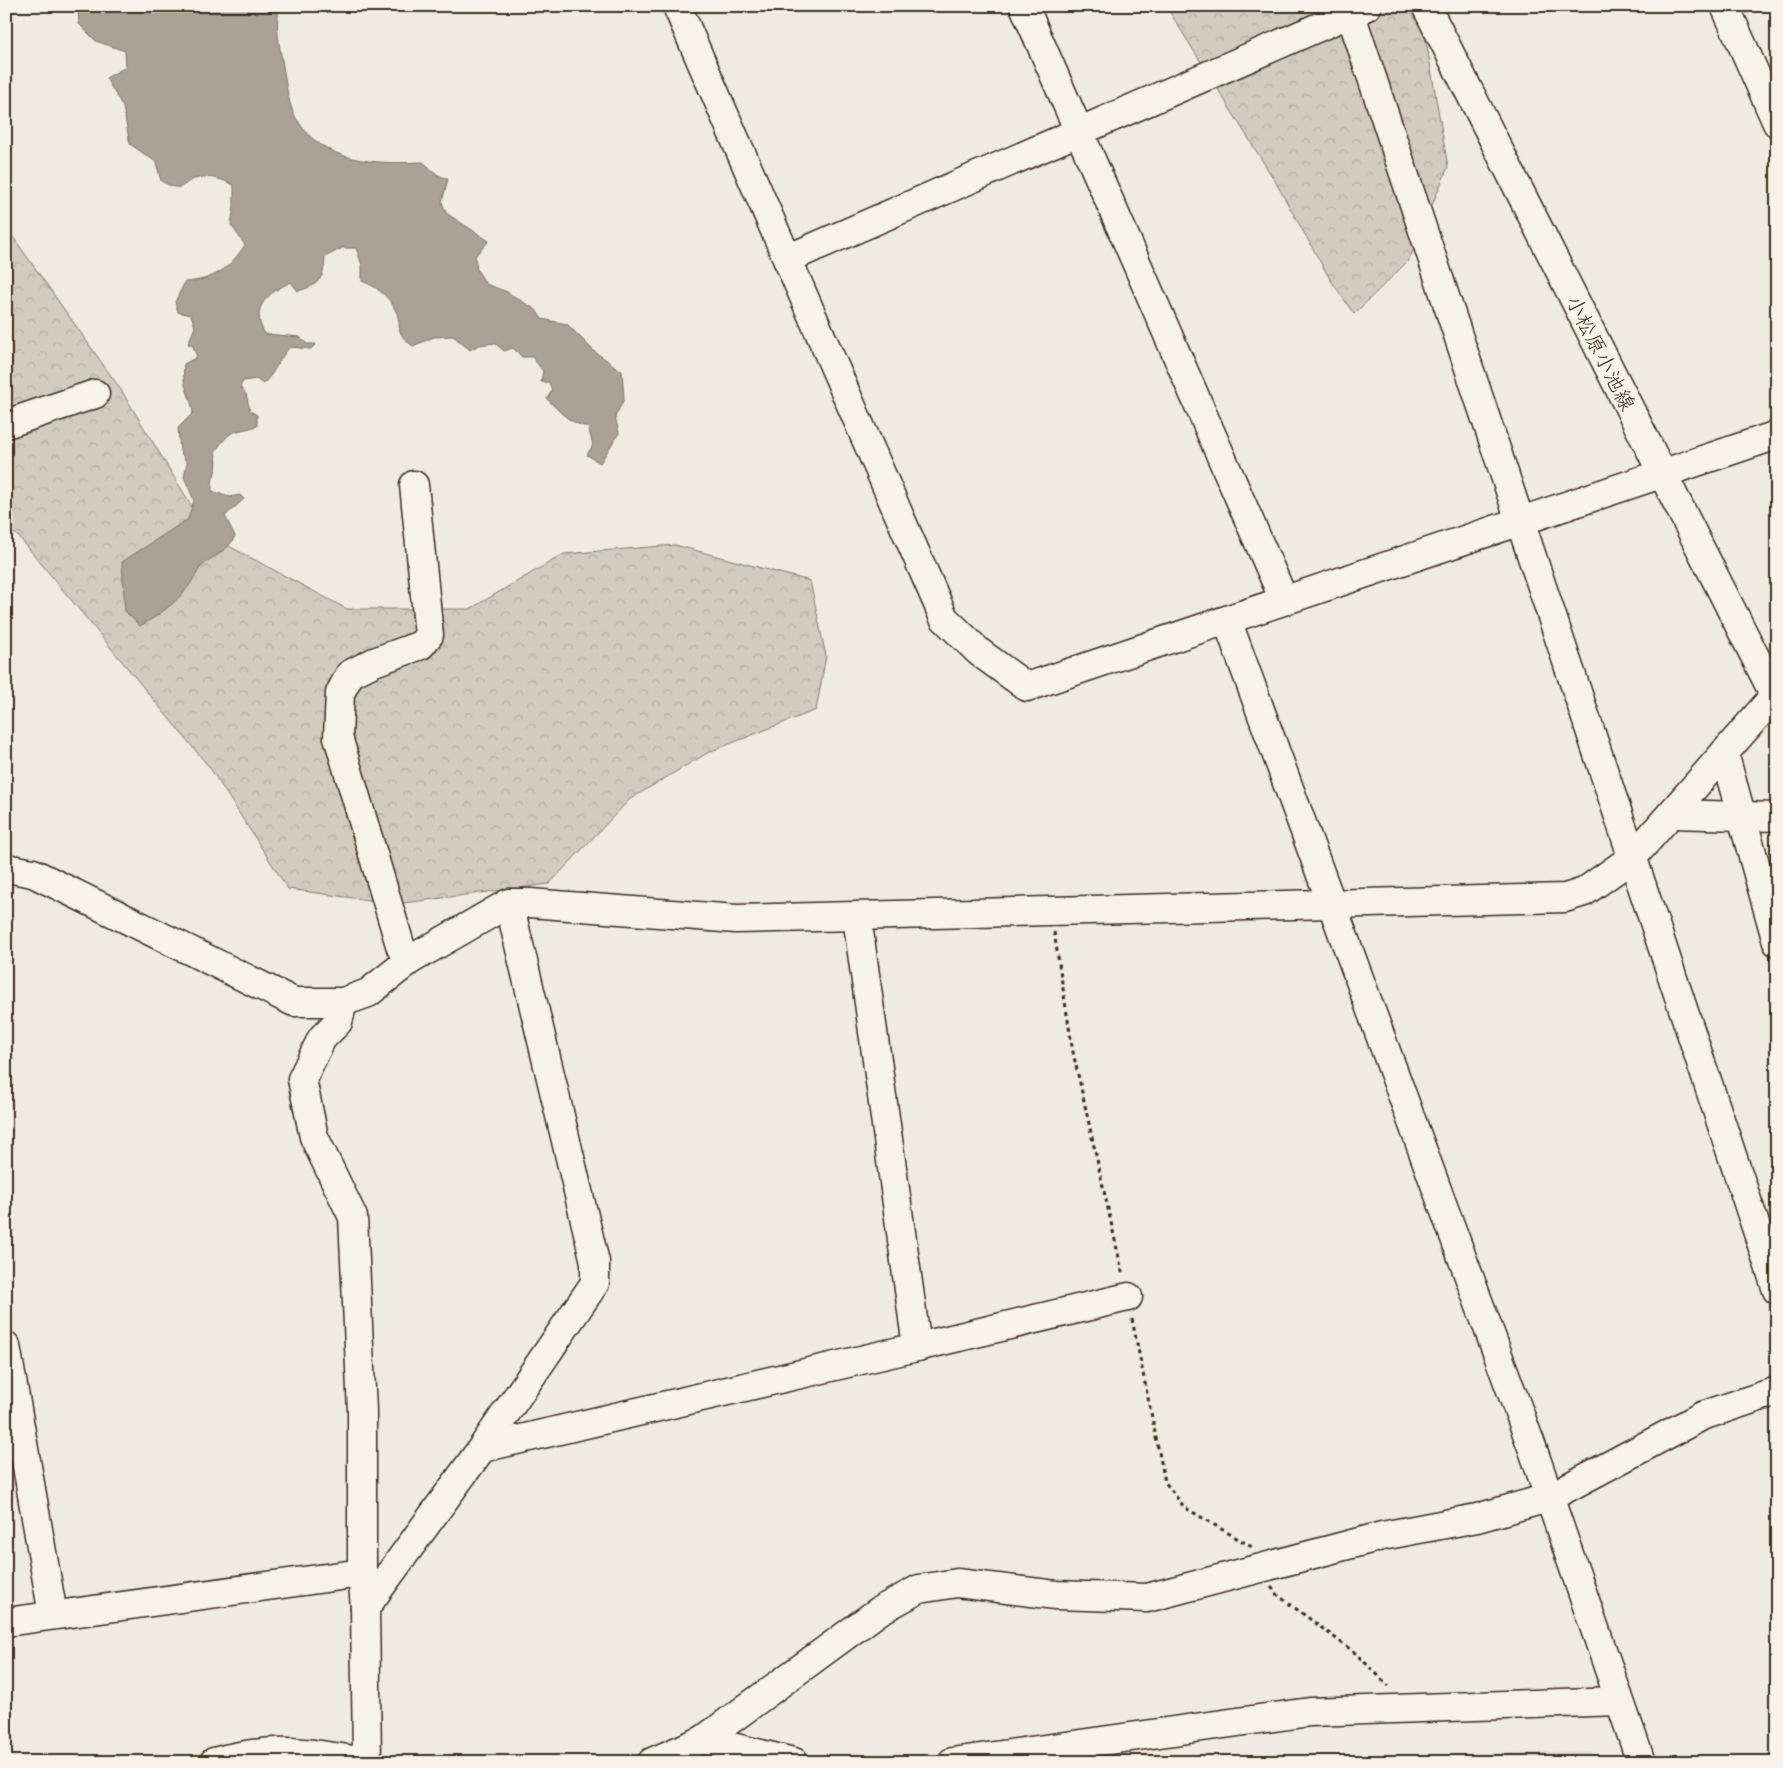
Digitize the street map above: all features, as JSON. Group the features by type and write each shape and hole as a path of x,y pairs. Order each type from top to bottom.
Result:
{"street":[{"path":"677,6 944,618 979,652 1027,687 1777,434"},
{"path":"1024,6 1284,600"},
{"name":"小松原小池線","path":"1426,6 1776,697"},
{"path":"1725,6 1777,123"},
{"path":"787,259 1079,132 1355,8 1519,520 1777,1290"},
{"path":"6,424 94,394"},
{"path":"410,960 401,948 338,737 340,693 350,674 374,662 421,645 429,635 414,485"},
{"path":"1227,620 1548,1498 1641,1762"},
{"path":"6,868 32,873 294,1002 343,1002 368,993 410,960 508,904 530,903 736,919 1052,913 1565,898 1584,892 1632,858 1776,697"},
{"path":"1724,753 1740,816 1777,942"},
{"path":"1671,814 1777,817"},
{"path":"365,1608 482,1448 595,1283 595,1262 508,904"},
{"path":"857,917 917,1347"},
{"path":"343,1002 338,1022 322,1038 302,1078 314,1137 353,1217 362,1411 362,1573 365,1608 367,1762"},
{"path":"482,1448 1128,1297"},
{"path":"6,1346 53,1615"},
{"path":"717,1749 879,1611 919,1589 957,1583 1056,1595 1147,1598 1382,1536 1477,1518 1548,1498 1702,1416 1777,1391"},
{"path":"6,1622 362,1573"},
{"path":"952,1762 1310,1712 1619,1701"},
{"path":"652,1762 717,1749 794,1762"},
{"path":"214,1762 237,1755 278,1750 319,1753 363,1762"}],"path":[{"path":"1052,913 1073,1052 1128,1297 1165,1482 1184,1507 1268,1565 1265,1580 1279,1596 1354,1652 1412,1709"}],"shaded area":[{"path":"78,6 280,6 278,13 278,36 288,93 293,112 307,133 321,145 336,153 369,161 423,162 438,175 448,179 442,202 446,213 489,241 475,256 477,270 486,284 507,292 536,310 542,319 567,324 595,352 622,371 624,399 615,417 619,433 600,463 587,455 593,445 588,427 570,420 547,399 552,390 549,382 541,382 543,371 532,357 522,357 513,348 504,351 495,343 479,345 470,350 453,336 434,337 413,346 400,332 395,309 389,299 376,288 362,281 362,265 356,248 342,248 325,257 322,276 316,283 298,291 291,282 268,296 263,302 259,316 265,334 300,337 307,344 316,344 311,349 290,347 263,384 256,379 243,381 240,387 246,394 250,411 257,415 257,426 233,433 225,439 215,452 217,463 212,481 212,491 230,497 240,495 244,499 225,516 235,536 224,550 201,567 190,585 178,599 140,626 125,611 122,562 188,519 194,500 184,477 187,463 180,451 178,428 193,413 183,372 184,364 197,357 193,346 188,344 195,327 191,315 178,312 175,302 185,282 204,279 220,272 233,261 245,245 231,225 234,206 234,185 207,177 192,180 179,187 169,185 161,181 156,162 130,144 123,107 106,78 126,67 125,51 96,41 79,24"},
{"path":"1591,1751 1595,1762 1237,1762 1241,1761"}],"green space":[{"path":"1166,6 1420,6 1448,167 1409,260 1354,314 1330,279 1275,181"},
{"path":"6,227 121,390 210,536 347,609 470,609 564,554 675,545 810,581 826,656 816,710 709,752 630,799 549,884 396,904 288,889 210,768 20,538 6,527"}]}
